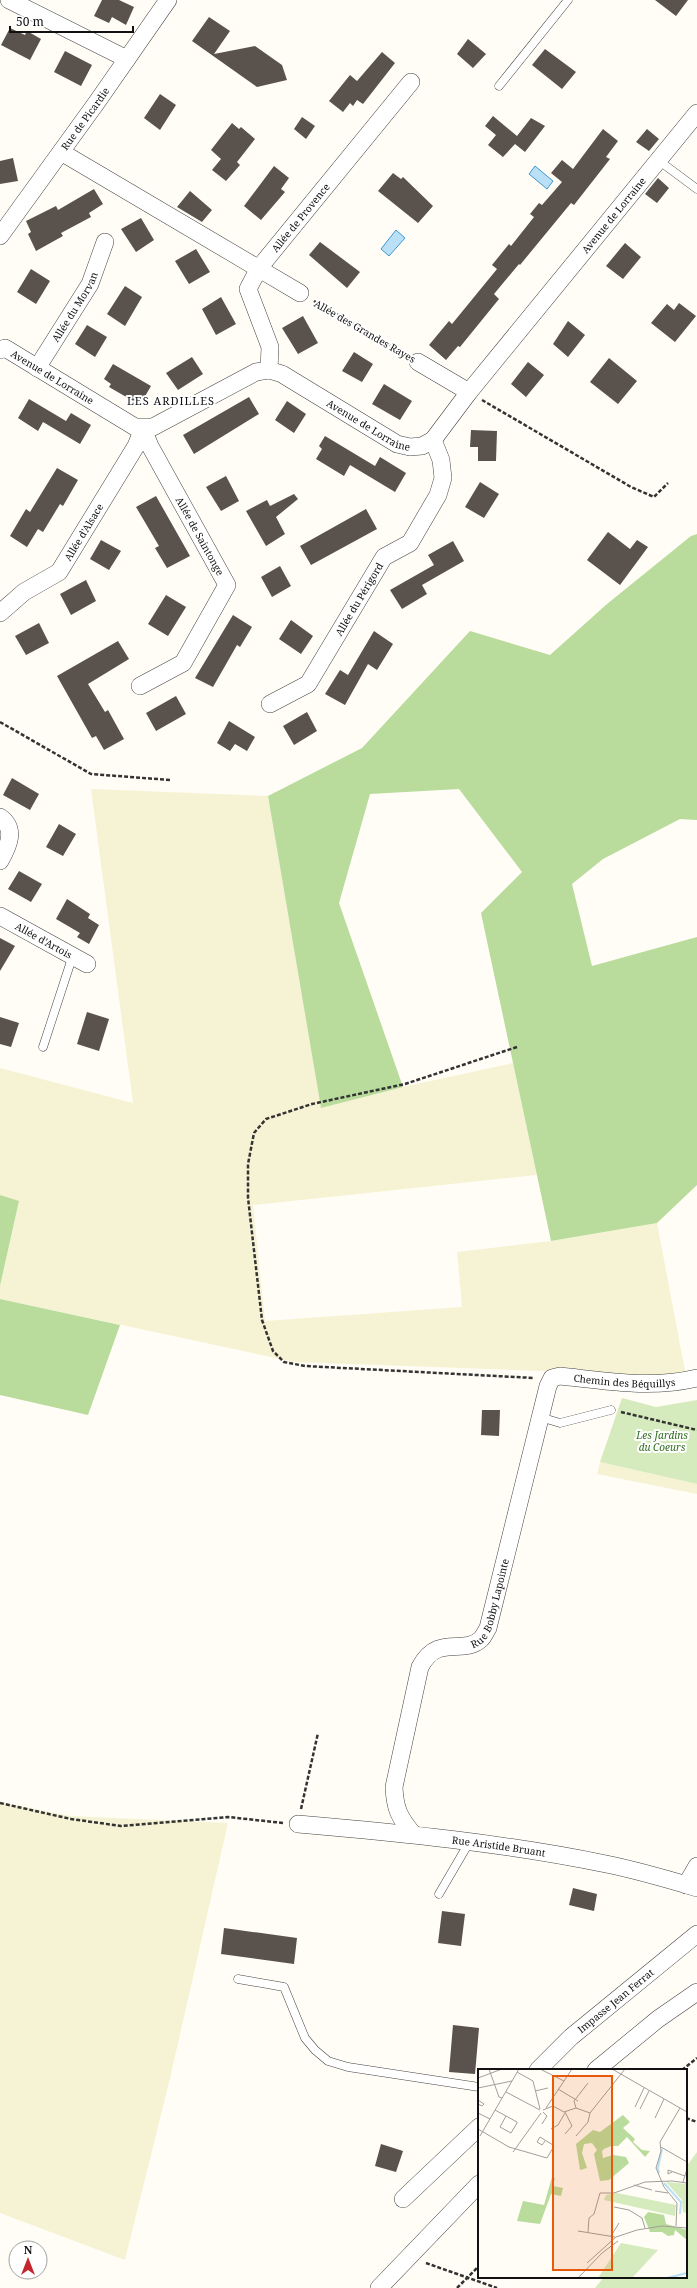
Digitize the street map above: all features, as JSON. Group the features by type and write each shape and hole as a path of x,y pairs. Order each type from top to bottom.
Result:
{"street":[{"path":"9,0 127,59"},
{"name":"Rue de Picardie","path":"0,236 168,0"},
{"name":"Allée de Provence","path":"269,370 270,347 248,289 259,268 411,82"},
{"name":"Avenue de Lorraine","path":"269,370 282,374 397,444 410,448 422,446 433,440 469,392 697,113"},
{"path":"61,152 300,293"},
{"name":"Allée du Morvan","path":"37,368 90,284 105,242"},
{"name":"Avenue de Lorraine","path":"0,350 5,348 126,423 143,429"},
{"name":"Allée des Grandes Rayes","path":"418,362 469,392"},
{"path":"143,429 162,423 256,372 269,370"},
{"name":"Allée d'Alsace","path":"0,613 24,592 59,572 136,446 143,429"},
{"name":"Allée de Saintonge","path":"140,686 183,662 227,585 150,446 143,429"},
{"name":"Allée du Périgord","path":"270,704 308,684 384,557 410,542 438,495 443,478 441,460 433,440"},
{"path":"0,817 8,826 10,837 8,847 0,861"},
{"name":"Allée d'Artois","path":"0,916 87,964"},
{"name":"Chemin des Béquillys","path":"552,1378 560,1376 635,1385 676,1383 697,1378"},
{"name":"Rue Bobby Lapointe","path":"413,1834 401,1819 395,1803 394,1787 420,1667 425,1657 435,1650 469,1644 481,1639 488,1628 540,1417 548,1386 552,1378"},
{"name":"Rue Aristide Bruant","path":"298,1824 413,1834 470,1841 607,1864 691,1886"},
{"path":"691,1886 697,1866"},
{"name":"Impasse Jean Ferrat","path":"539,2069 571,2037 697,1934"},
{"path":"597,2069 658,2019 697,1992"},
{"path":"403,2199 478,2128"},
{"path":"379,2288 478,2185"}],"lane":[{"path":"499,86 568,0"},
{"path":"658,160 697,189"},
{"path":"43,1047 73,955"},
{"path":"540,1417 560,1423 611,1410"},
{"path":"438,1894 470,1841"},
{"path":"238,1979 284,1987 305,2038 328,2061 348,2067 478,2087"}],"path":[{"name":"Allée des Grandes Rayes","path":"300,293 418,362"},
{"path":"469,392 630,487 654,497 668,483"},
{"path":"0,722 91,774 170,780"},
{"path":"517,1047 405,1084 312,1104 266,1119 254,1133 248,1164 248,1198 262,1320 273,1351 284,1362 305,1366 552,1378"},
{"path":"611,1410 697,1430"},
{"path":"0,1803 71,1819 121,1826 228,1818 298,1824 318,1733"},
{"path":"683,2069 697,2058"},
{"path":"687,2118 697,2122"},
{"path":"409,2257 497,2288"},
{"path":"457,2288 478,2267"}],"shaded area":[{"path":"91,789 268,796 321,1108 403,1087 513,1063 537,1175 253,1205 265,1321 462,1307 457,1252 551,1241 657,1223 686,1376 294,1362 0,1299 0,1286 19,1202 0,1195 0,1068 133,1103"},
{"path":"600,1462 697,1484 697,1494 597,1474"},
{"path":"0,1802 70,1816 228,1823 171,2074 125,2260 0,2213"}],"green space":[{"path":"697,534 697,820 680,819 603,859 572,884 592,966 697,937 697,1185 657,1223 551,1241 481,913 522,872 459,789 370,794 339,903 403,1087 321,1108 268,796 362,748 470,631 550,655 607,604 691,536"},
{"path":"0,1195 19,1201 0,1286"},
{"path":"0,1299 120,1325 88,1415 0,1395"},
{"name":"Les Jardins du Coeurs","path":"622,1398 656,1407 697,1400 697,1484 600,1462"},
{"path":"697,2152 697,2288 595,2288 603,2278 687,2278 687,2166"}],"water":[{"path":"535,166 553,181 547,189 529,174"},
{"path":"396,230 405,238 389,256 381,249"}],"building":[{"path":"102,0 119,0 134,7 126,25 112,17 109,23 94,16"},
{"path":"655,0 688,0 676,16"},
{"path":"209,17 230,31 214,54 255,46 282,65 287,80 257,87 192,41"},
{"path":"10,28 25,35 27,31 41,39 30,60 1,45"},
{"path":"468,39 486,54 473,68 457,54"},
{"path":"545,49 576,72 562,89 532,65"},
{"path":"65,51 92,65 81,86 54,72"},
{"path":"382,52 395,63 363,104 357,100 353,106 350,103 343,112 329,101 350,75 357,81"},
{"path":"160,94 176,105 160,130 144,118"},
{"path":"493,116 517,136 531,118 545,126 525,152 515,144 503,157 488,145 496,135 485,126"},
{"path":"302,117 315,126 306,139 294,129"},
{"path":"232,123 239,129 241,127 255,139 237,162 240,165 226,181 212,170 221,159 211,150"},
{"path":"603,129 618,141 606,157 610,159 574,205 571,203 494,294 499,299 460,347 458,346 446,360 429,345 449,321 452,324 497,269 492,265 509,244 511,246 534,217 530,214 539,203 542,205 562,182 551,173 562,160 573,169"},
{"path":"647,129 659,139 649,151 636,142"},
{"path":"13,158 18,181 0,184 0,161"},
{"path":"274,166 289,178 281,189 285,192 261,220 244,206"},
{"path":"393,173 401,179 403,177 433,206 418,223 378,191"},
{"path":"658,178 669,188 657,203 645,194"},
{"path":"94,189 103,204 89,213 91,217 61,233 63,236 36,251 28,234 31,232 26,221 56,206 58,210"},
{"path":"190,191 212,210 202,222 177,207"},
{"path":"141,218 154,240 136,252 121,229"},
{"path":"320,242 360,272 347,288 309,255"},
{"path":"625,243 641,257 623,279 606,266"},
{"path":"196,249 210,272 189,284 175,261"},
{"path":"31,269 50,281 36,304 17,292"},
{"path":"125,286 142,297 125,326 107,314"},
{"path":"221,297 236,324 216,335 202,309"},
{"path":"679,303 696,316 675,342 651,323 667,304 674,310"},
{"path":"303,316 318,343 298,354 282,328"},
{"path":"568,321 585,335 568,357 553,344"},
{"path":"87,325 107,337 95,357 75,344"},
{"path":"354,352 373,364 362,382 342,371"},
{"path":"192,357 203,374 178,390 166,373"},
{"path":"609,358 637,381 618,404 590,382"},
{"path":"528,362 544,375 526,397 511,384"},
{"path":"113,364 151,386 140,405 109,387 111,384 104,379"},
{"path":"384,384 412,401 400,420 372,404"},
{"path":"249,397 259,414 194,454 183,435"},
{"path":"29,399 66,421 71,413 91,425 80,444 43,422 38,431 18,418"},
{"path":"287,401 306,414 294,433 275,420"},
{"path":"471,430 497,431 496,461 478,461 478,447 470,447"},
{"path":"325,436 375,466 380,457 406,473 395,492 350,465 344,476 316,459 322,449 319,446"},
{"path":"57,468 78,480 63,506 60,504 43,532 38,529 27,547 10,536 26,509 30,512"},
{"path":"226,476 239,501 221,511 206,487"},
{"path":"480,482 499,494 484,518 465,507"},
{"path":"294,494 298,499 276,517 285,534 266,546 246,511 267,500 270,506"},
{"path":"156,496 190,556 167,568 155,548 159,546 136,507"},
{"path":"366,509 377,529 311,565 300,546"},
{"path":"608,532 630,549 637,540 648,547 620,585 587,560"},
{"path":"101,540 121,551 109,570 90,559"},
{"path":"453,541 464,561 422,585 427,594 402,609 390,590 434,565 428,555"},
{"path":"280,566 291,586 272,597 261,577"},
{"path":"86,580 96,601 71,615 60,594"},
{"path":"166,595 186,607 168,636 148,624"},
{"path":"233,615 252,627 240,647 237,645 213,687 195,678"},
{"path":"291,620 313,636 301,654 279,639"},
{"path":"39,623 49,643 26,655 15,636"},
{"path":"374,631 393,644 377,670 368,664 345,705 325,694 340,670 348,675"},
{"path":"118,641 129,659 88,684 105,712 108,710 124,739 104,750 96,736 92,738 57,676"},
{"path":"176,696 186,714 156,731 146,713"},
{"path":"307,712 317,731 294,745 283,726"},
{"path":"229,721 255,737 247,751 235,744 230,751 217,743"},
{"path":"12,778 39,794 30,810 3,795"},
{"path":"59,824 76,834 63,856 46,847"},
{"path":"19,871 42,884 31,902 8,889"},
{"path":"67,899 90,914 88,918 99,925 89,944 77,937 80,933 56,919"},
{"path":"0,938 15,946 0,971"},
{"path":"87,1012 109,1019 99,1051 77,1044"},
{"path":"0,1017 19,1023 11,1047 0,1044"},
{"path":"482,1410 500,1410 499,1436 481,1435"},
{"path":"573,1888 597,1894 594,1911 569,1905"},
{"path":"442,1911 465,1914 461,1946 438,1943"},
{"path":"224,1928 297,1938 294,1964 221,1954"},
{"path":"453,2025 479,2028 475,2074 449,2072"},
{"path":"381,2144 403,2151 396,2172 375,2166"}],"district":[{"name":"LES ARDILLES","path":"171,400"}]}
